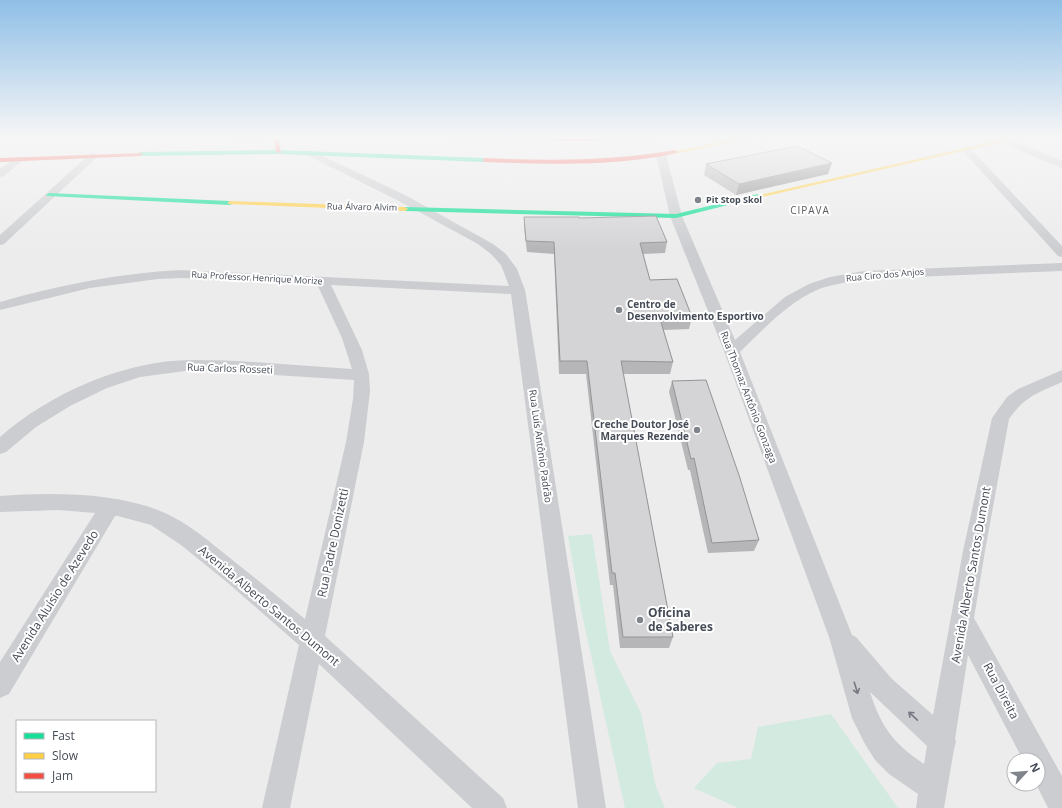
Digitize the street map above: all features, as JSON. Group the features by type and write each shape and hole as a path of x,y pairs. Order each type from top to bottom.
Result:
{"main road":[{"name":"Rua Álvaro Alvim","path":"49,195 296,206 676,216 855,175"}],"street":[{"path":"0,241 72,175"},
{"name":"Rua Luís Antônio Padrão","path":"356,175 480,241 494,251 506,263 518,290 592,808"},
{"name":"Rua Thomaz Antônio Gonzaga","path":"666,175 676,216 732,351 841,637 865,718 874,735 885,750 932,798"},
{"path":"990,175 1062,253"},
{"name":"Rua Ciro dos Anjos","path":"732,351 777,310 799,294 832,281 864,275 1062,267"},
{"name":"Rua Professor Henrique Morize","path":"0,306 58,290 92,283 151,275 181,274 324,282 518,290"},
{"name":"Rua Padre Donizetti","path":"276,808 355,442 361,396 361,375 349,339 324,282"},
{"name":"Rua Carlos Rosseti","path":"0,447 33,421 62,404 94,388 139,372 167,367 193,365 361,375"},
{"name":"Avenida Alberto Santos Dumont","path":"932,798 943,742 991,460 1001,418 1012,401 1024,393 1062,375"},
{"name":"Avenida Alberto Santos Dumont","path":"0,504 33,501 62,501 110,506 157,519 188,537 312,640 493,808"},
{"name":"Avenida Aluísio de Azevedo","path":"0,685 110,506"},
{"name":"Rua Direita","path":"963,622 1034,752"},
{"name":"Rua Thomaz Antônio Gonzaga","path":"841,637 883,688 943,742"},
{"name":"Rua Direita","path":"1046,775 1062,805"}],"green space":[{"path":"592,534 610,651 641,713 656,787 665,808 625,808 581,610 568,536"},
{"path":"831,714 898,808 738,808 694,788 717,763 751,759 758,727"}],"building":[{"path":"724,175 780,175 739,184"},
{"path":"656,216 667,242 640,243 650,280 677,279 692,317 660,319 673,362 621,361 673,637 623,637 615,573 612,573 587,361 560,361 554,242 526,241 524,217 579,218"},
{"path":"706,380 739,475 759,540 712,543 694,458 691,459 672,381"}],"traffic: fast":[{"path":"49,195 230,203"},
{"path":"405,209 676,216 758,196"}],"traffic: slow":[{"path":"758,196 852,175"},
{"path":"230,203 405,209"}],"place":[{"name":"Pit Stop Skol","path":"698,200"},
{"name":"Centro de Desenvolvimento Esportivo","path":"619,310"},
{"name":"Creche Doutor José Marques Rezende","path":"697,430"},
{"name":"Oficina de Saberes","path":"640,620"}],"district":[{"name":"CIPAVA","path":"810,210"}]}
